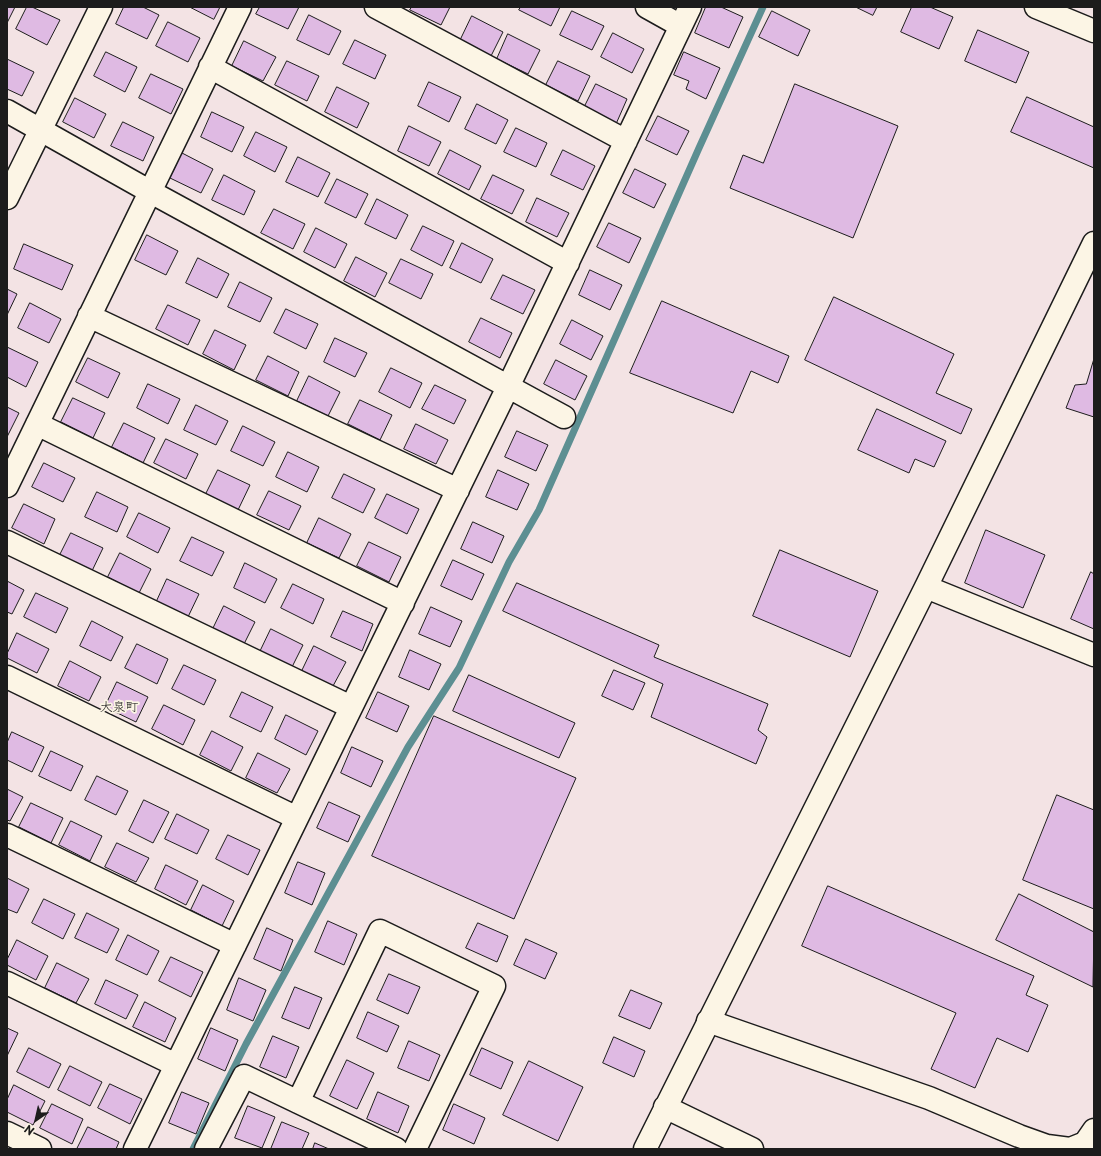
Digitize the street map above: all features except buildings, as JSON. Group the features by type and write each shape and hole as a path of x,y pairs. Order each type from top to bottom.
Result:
{"street":[{"path":"7,198 101,7"},
{"path":"7,486 149,191 240,7"},
{"path":"376,7 626,141"},
{"path":"136,1149 458,490 686,17 647,7"},
{"path":"1036,7 1094,31"},
{"path":"210,67 568,262"},
{"path":"7,111 149,191 564,418"},
{"path":"645,1149 926,587 1094,243"},
{"path":"89,316 458,490"},
{"path":"37,424 403,603"},
{"path":"7,542 352,707"},
{"path":"926,587 1094,655"},
{"path":"7,677 297,818"},
{"path":"7,835 235,945"},
{"path":"298,1102 380,931 494,986 415,1149"},
{"path":"7,983 176,1065"},
{"path":"708,1021 929,1098 1019,1136 1047,1146 1070,1149 1085,1143 1094,1130"},
{"path":"206,1149 244,1076 396,1149"},
{"path":"665,1107 752,1149"},
{"path":"7,1133 40,1149"}],"waterway":[{"path":"193,1149 246,1044 408,747 459,668 509,562 539,510 763,7"}],"district":[{"name":"大泉町","path":"119,707"}]}
